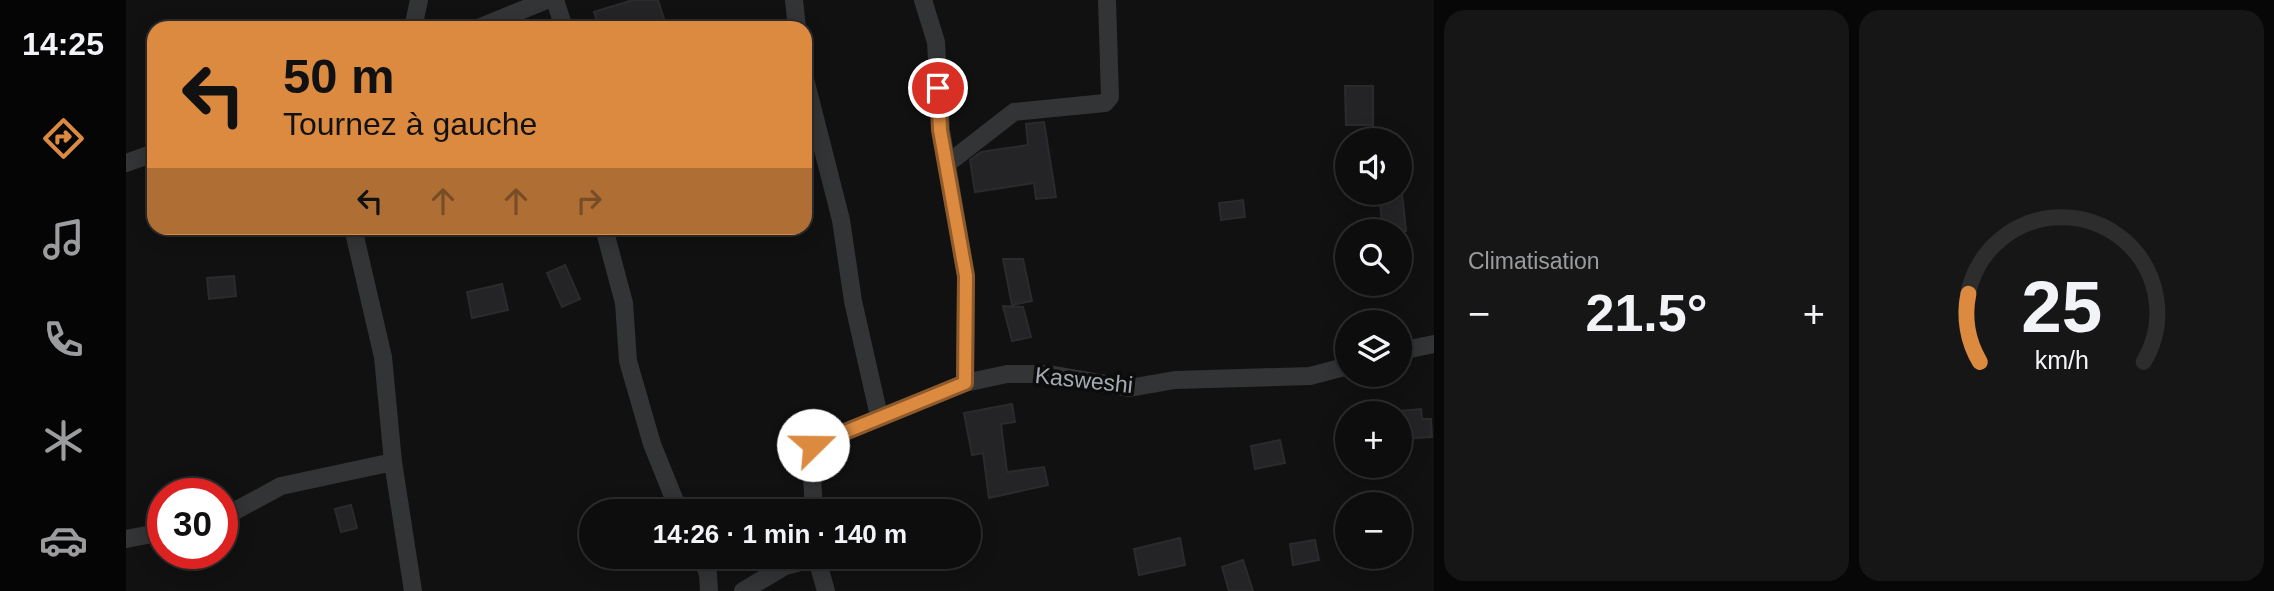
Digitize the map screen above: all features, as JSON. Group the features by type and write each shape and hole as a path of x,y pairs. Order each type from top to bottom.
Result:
{"street":[{"path":"414,21 419,0"},
{"path":"489,21 510,7 547,0"},
{"path":"555,0 562,21"},
{"path":"794,0 796,21"},
{"path":"923,0 936,42 938,106 966,276 965,383"},
{"path":"947,164 1014,112 1105,103 1110,97 1107,0"},
{"path":"812,106 841,220 853,302 879,416"},
{"path":"126,163 147,156"},
{"path":"356,235 383,357 393,462 413,591"},
{"path":"606,235 624,303 628,361 652,443 674,499"},
{"path":"1412,349 1434,344"},
{"name":"Kasweshi","path":"813,499 813,445 965,383 1028,374 1129,388 1175,380 1310,376 1335,369"},
{"path":"238,509 281,486 393,462"},
{"path":"126,539 147,535"},
{"path":"706,569 709,591"},
{"path":"743,591 780,569"},
{"path":"820,569 826,591"}],"building":[{"path":"633,0 658,0 665,21 597,21 594,12"},
{"path":"1345,86 1373,86 1373,125 1346,125"},
{"path":"1044,122 1056,197 1036,199 1034,183 975,192 970,160 981,152 1028,145 1026,124"},
{"path":"1243,200 1245,217 1221,220 1219,203"},
{"path":"1380,205 1403,205 1405,219 1382,219"},
{"path":"1003,259 1023,259 1032,301 1012,305"},
{"path":"565,265 580,299 562,307 547,273"},
{"path":"234,276 236,296 209,299 207,278"},
{"path":"502,284 508,310 472,318 467,292"},
{"path":"1003,306 1023,307 1031,337 1012,341"},
{"path":"1012,404 1015,422 1001,424 1007,472 1044,467 1048,485 989,498 983,453 972,455 964,413"},
{"path":"1421,409 1422,419 1431,419 1432,437 1412,438 1412,410"},
{"path":"1280,440 1285,463 1255,469 1251,446"},
{"path":"351,505 357,528 341,532 335,509"},
{"path":"1180,538 1185,565 1139,575 1134,549"},
{"path":"1315,540 1319,560 1293,565 1290,544"},
{"path":"1243,560 1253,591 1229,591 1222,567"}],"route":[{"path":"813,445 965,383 966,276 959,223 940,130 938,88"}]}
